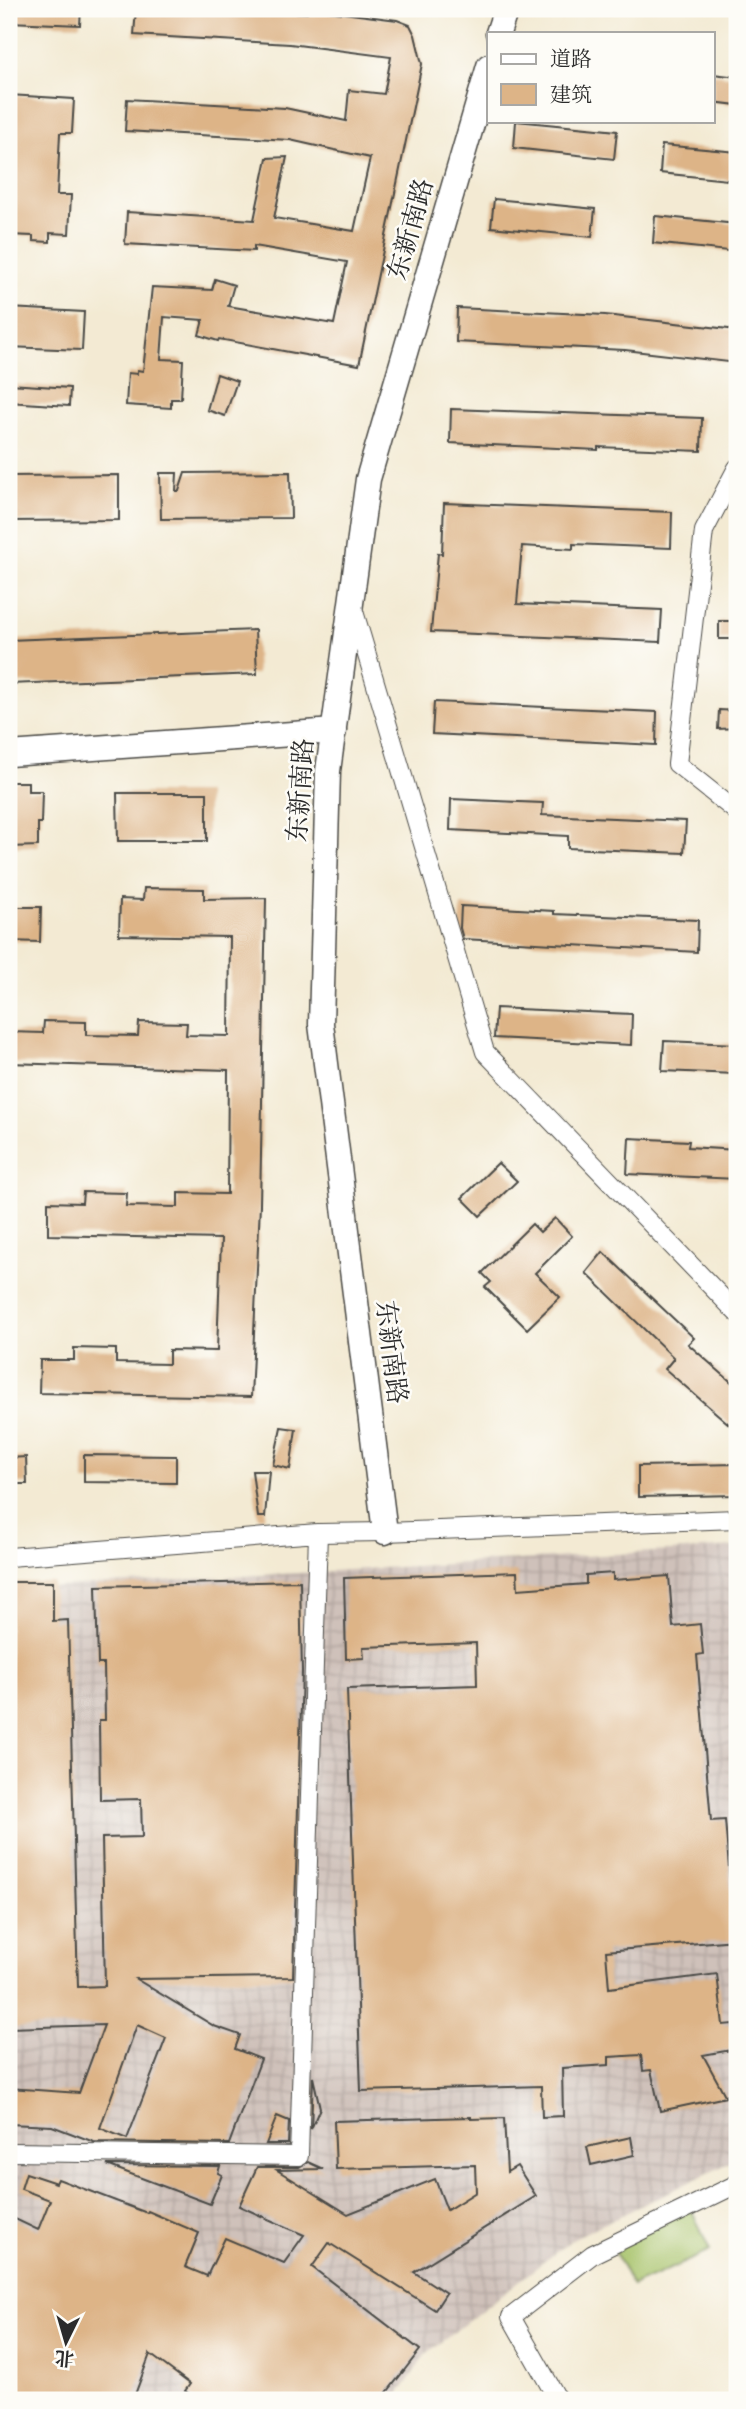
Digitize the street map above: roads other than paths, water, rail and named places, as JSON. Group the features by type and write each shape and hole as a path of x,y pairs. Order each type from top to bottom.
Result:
{"main road":[{"path":"498,32 506,9"},
{"name":"东新南路","path":"385,1532 321,1024 328,771 368,479 487,73"},
{"path":"9,754 334,731"}],"street":[{"path":"737,468 704,531 677,764 737,813"},
{"path":"352,602 485,1052 737,1313"},
{"path":"9,1557 318,1533 737,1518"},
{"path":"9,2152 299,2156 318,1533"},
{"path":"558,2400 511,2317 593,2254 737,2184"}]}
